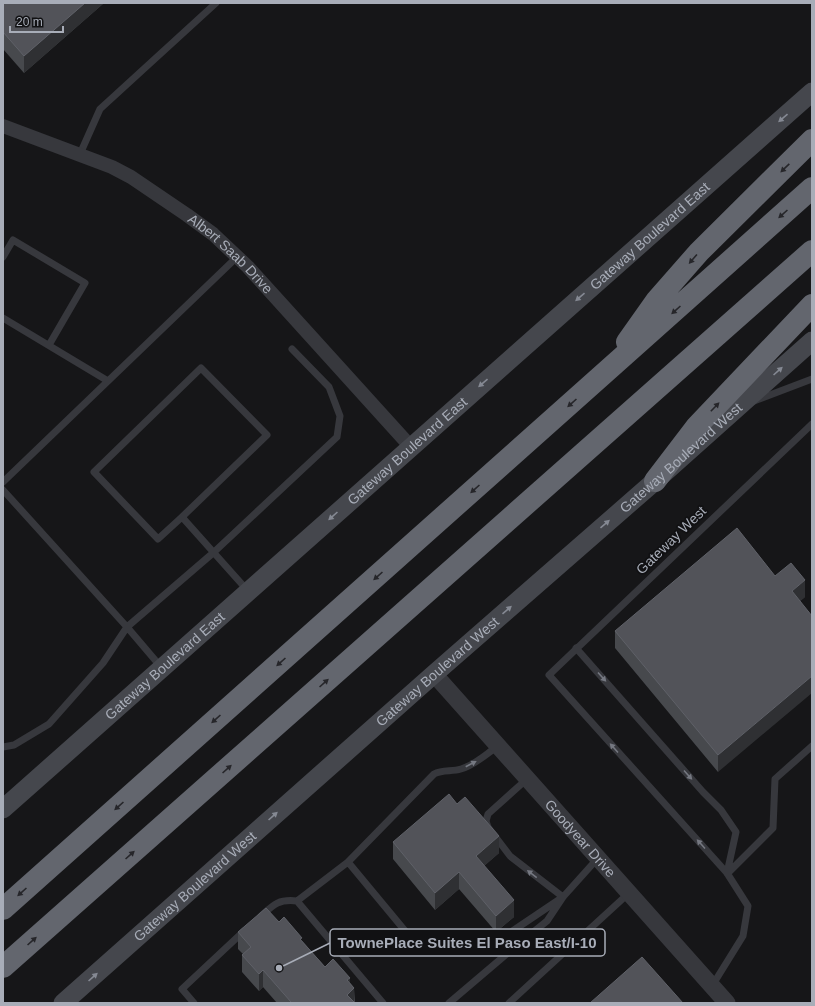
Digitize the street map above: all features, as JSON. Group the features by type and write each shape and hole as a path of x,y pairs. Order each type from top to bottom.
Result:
{"highway":[{"path":"601,377 656,302 694,257 812,140"},
{"path":"3,909 812,188"},
{"path":"3,967 812,251"},
{"path":"655,481 697,426 812,305"}],"main road":[{"name":"Gateway Boulevard East","path":"3,809 812,92"},
{"name":"Gateway Boulevard West","path":"63,1003 812,341"}],"street":[{"name":"Albert Saab Drive","path":"3,126 112,167 131,177 213,234 248,267 411,447"},
{"name":"Goodyear Drive","path":"434,674 727,1003"}],"lane":[{"path":"80,154 100,109 216,3"},
{"path":"3,257 13,240 85,283 49,345"},
{"path":"3,482 237,257"},
{"path":"3,318 108,381"},
{"path":"3,747 14,745 49,724 103,663 127,627 213,553 337,437 340,416 329,387 292,349"},
{"path":"201,368 267,435 182,517 158,539 94,472 201,368"},
{"path":"739,406 812,379"},
{"name":"Gateway West","path":"727,873 549,675 812,424"},
{"path":"3,490 127,627 162,668"},
{"path":"182,517 248,591"},
{"path":"576,648 703,792 721,810 736,832 727,873 748,906 743,936 712,986"},
{"path":"194,1003 182,989 272,906 284,900 297,901 348,862 434,774 440,771 460,770 467,767 498,746"},
{"path":"727,873 773,828 775,779 812,746"},
{"path":"527,779 488,814 486,821 488,827 510,856 563,897"},
{"path":"449,1003 516,946 547,922 563,897 598,858"},
{"path":"348,862 411,938 437,947 480,945 494,942 512,932 563,897"},
{"path":"509,1003 629,893"},
{"path":"297,901 383,1003"}],"building":[{"path":"3,3 85,3 24,56 3,32"},
{"path":"737,528 775,576 791,563 805,580 792,591 812,616 812,676 718,755 615,631"},
{"path":"449,794 457,804 465,797 499,836 476,856 514,900 496,916 459,872 435,893 393,842"},
{"path":"266,908 279,922 284,917 302,938 300,939 325,967 333,959 350,978 347,980 354,988 347,995 355,1003 289,1003 291,1002 263,970 259,974 242,955 251,947 238,932"},
{"path":"642,957 683,1003 590,1003"}],"place":[{"name":"TownePlace Suites El Paso East/I-10","path":"279,968"}]}
